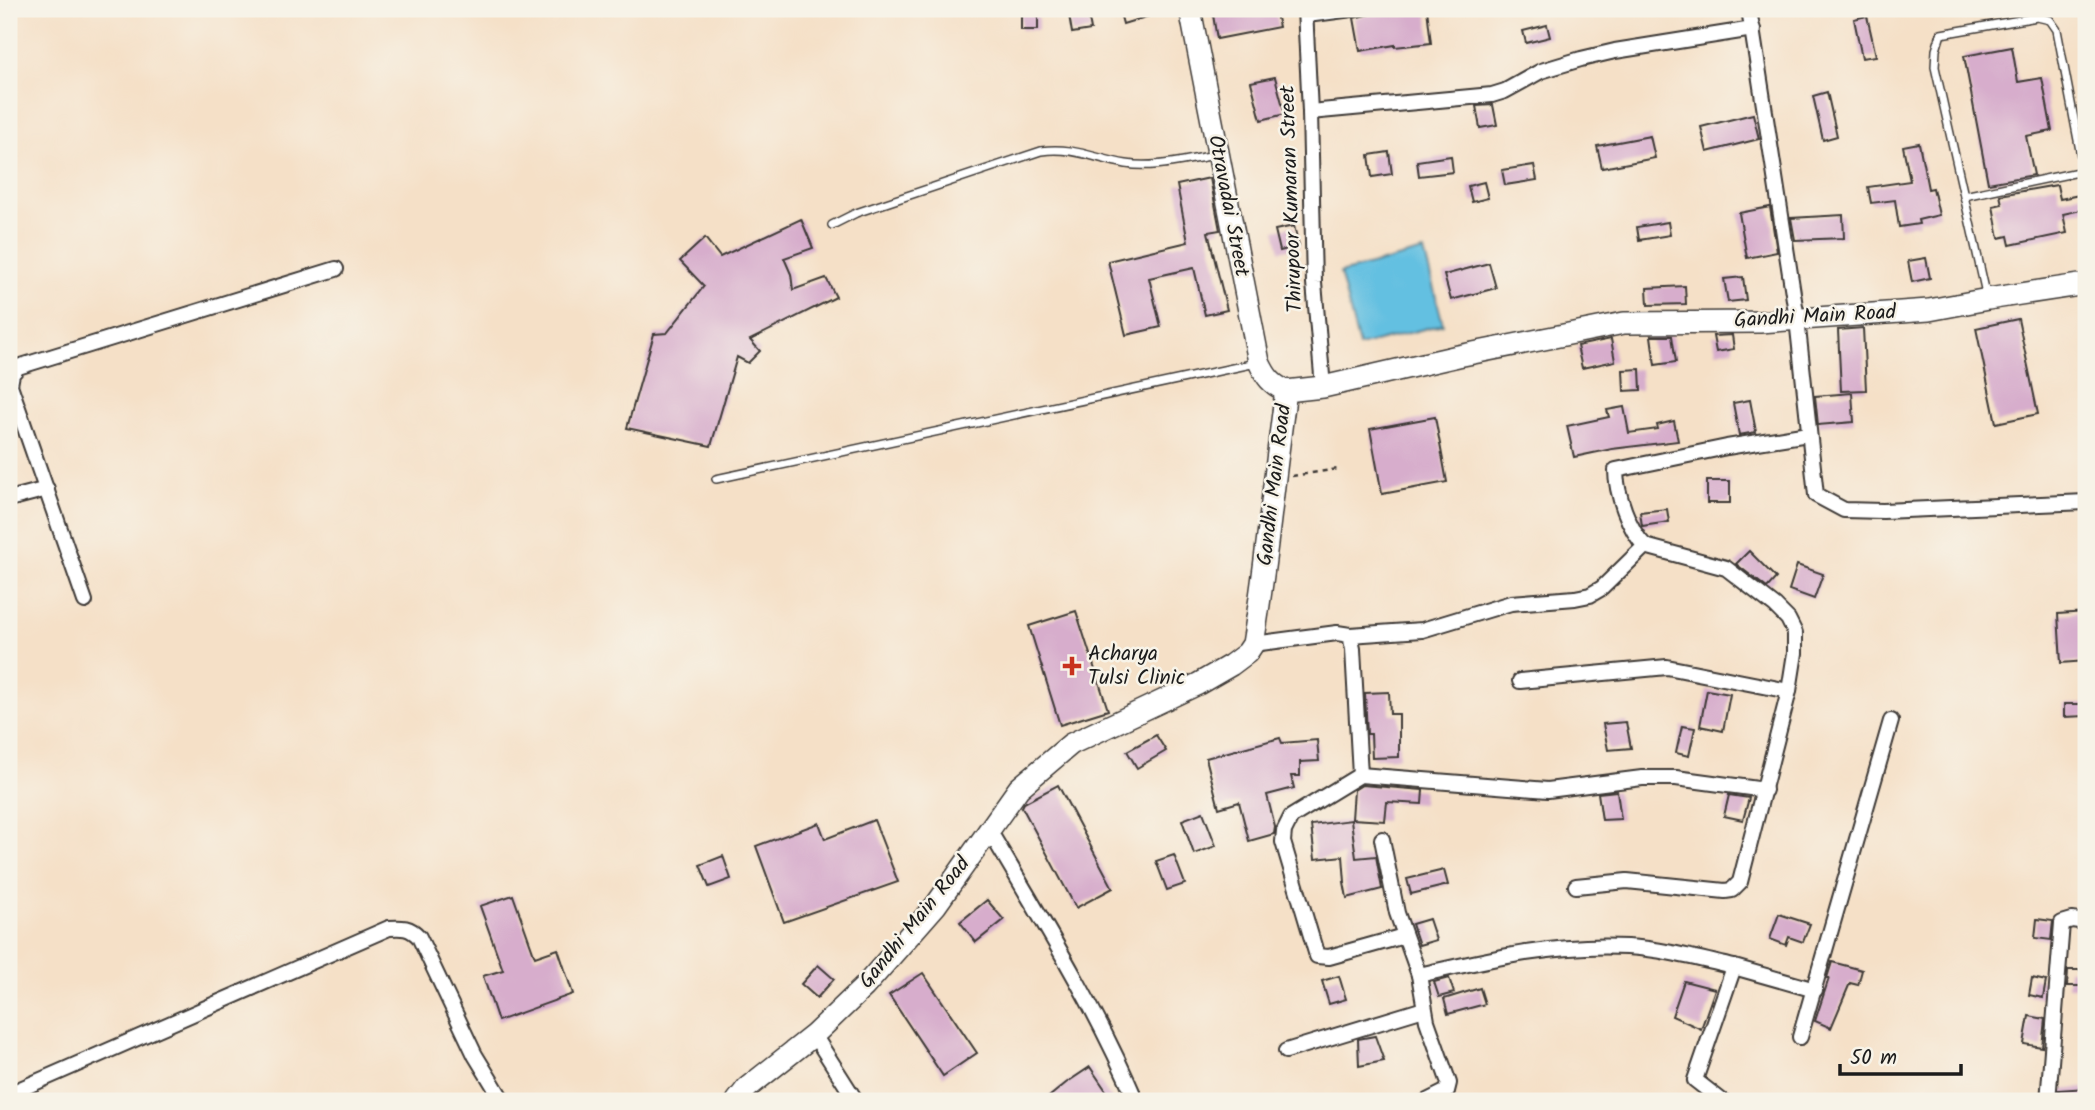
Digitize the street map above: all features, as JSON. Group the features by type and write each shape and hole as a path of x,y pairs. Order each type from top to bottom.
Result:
{"street":[{"name":"Otravadai Street","path":"1190,9 1259,362 1273,384 1286,391"},
{"path":"1306,12 1352,9"},
{"path":"1749,9 1797,319 1816,495 1844,510 1883,511 2086,502"},
{"name":"Thirupoor Kumaran Street","path":"1306,12 1314,283 1323,387"},
{"path":"1310,112 1492,95 1505,91 1541,71 1581,59 1753,29"},
{"path":"85,601 10,385 12,374 18,367 336,269"},
{"name":"Gandhi Main Road","path":"737,1101 747,1088 814,1035 864,987 936,905 1019,788 1071,744 1198,684 1247,653 1253,644 1265,576 1286,391 1323,387 1458,356 1624,323 1760,322 1929,310 2086,285"},
{"path":"1577,886 1627,881 1726,891 1732,890 1740,882 1789,691 1795,653 1794,633 1788,619 1726,568 1645,546 1630,526 1616,470 1727,447 1808,434"},
{"path":"9,499 47,489"},
{"path":"1253,644 1337,633 1350,635 1422,631 1511,603 1590,595 1645,546"},
{"path":"1350,635 1360,775"},
{"path":"1520,681 1667,667 1789,691"},
{"path":"1800,1037 1891,720"},
{"path":"1404,936 1329,957 1317,956 1283,842 1284,831 1291,817 1360,775 1548,790 1643,778 1676,778 1765,790"},
{"path":"989,830 1053,940 1122,1069 1136,1101"},
{"path":"1382,839 1404,936 1419,975 1424,1009 1449,1083 1447,1091 1427,1101"},
{"path":"2048,1101 2062,923 2072,920 2086,922"},
{"path":"9,1094 389,928 402,927 412,929 419,937 475,1055 503,1101"},
{"path":"1419,975 1520,952 1628,947 1664,951 1734,967 1815,990"},
{"path":"1722,1101 1695,1080 1734,967"},
{"path":"1286,1051 1424,1009"},
{"path":"814,1035 856,1101"}],"lane":[{"path":"1988,299 1935,66 1941,34 2037,17 2050,20 2057,30 2086,182"},
{"path":"832,225 856,213 1041,151 1059,148 1126,164 1145,165 1218,155"},
{"path":"1964,196 2083,171"},
{"path":"716,479 1259,362"}],"path":[{"path":"1275,475 1290,476 1338,469"}],"water":[{"path":"1424,251 1443,324 1359,346 1340,273"}],"building":[{"path":"1021,9 1038,9 1038,30 1021,30"},
{"path":"1068,9 1087,9 1091,30 1072,33"},
{"path":"1119,9 1161,9 1162,12 1123,24"},
{"path":"1212,9 1275,9 1279,27 1217,39"},
{"path":"1427,9 1431,43 1360,51 1354,18"},
{"path":"1867,16 1876,56 1862,58 1854,19"},
{"path":"1547,25 1550,37 1526,43 1523,31"},
{"path":"2012,47 2018,82 2042,78 2052,131 2026,136 2034,175 1988,183 1964,56"},
{"path":"1275,77 1285,114 1261,120 1251,82"},
{"path":"1827,92 1837,136 1823,140 1813,96"},
{"path":"1493,105 1497,125 1480,128 1476,106"},
{"path":"1753,114 1759,139 1707,152 1701,127"},
{"path":"1650,136 1655,158 1602,168 1597,146"},
{"path":"1919,143 1928,189 1933,188 1939,215 1918,220 1919,224 1899,227 1895,200 1871,203 1868,187 1910,181 1903,146"},
{"path":"1389,152 1392,174 1372,177 1369,155"},
{"path":"1451,156 1453,172 1419,176 1417,161"},
{"path":"1534,165 1537,180 1505,185 1502,170"},
{"path":"1210,178 1220,230 1208,232 1227,310 1205,315 1194,268 1149,278 1161,327 1126,335 1108,261 1188,242 1177,185"},
{"path":"1484,182 1488,198 1472,202 1468,186"},
{"path":"2057,185 2060,199 2084,194 2086,209 2063,214 2067,233 2010,245 2008,236 1999,238 1993,206 2002,204 2000,195"},
{"path":"1770,207 1777,252 1747,258 1739,213"},
{"path":"1843,215 1844,238 1795,240 1791,218"},
{"path":"801,219 813,248 784,258 791,274 793,290 826,278 836,297 750,340 760,351 748,363 737,357 711,446 627,428 654,334 667,333 704,286 680,261 705,238 720,257"},
{"path":"1668,222 1670,235 1639,240 1637,227"},
{"path":"1294,226 1299,246 1280,251 1275,230"},
{"path":"1926,258 1930,278 1912,282 1908,261"},
{"path":"1489,263 1496,288 1451,300 1444,275"},
{"path":"1743,277 1746,300 1728,302 1724,279"},
{"path":"1685,286 1686,304 1648,305 1647,288"},
{"path":"2018,319 2038,414 1996,423 1976,328"},
{"path":"1863,328 1866,390 1841,391 1838,330"},
{"path":"1732,335 1734,349 1716,352 1713,336"},
{"path":"1651,336 1672,336 1676,362 1655,365"},
{"path":"1611,339 1615,361 1582,368 1577,346"},
{"path":"1640,369 1641,390 1624,391 1623,370"},
{"path":"1852,393 1854,422 1818,425 1815,396"},
{"path":"1750,400 1756,432 1739,435 1733,403"},
{"path":"1624,407 1629,433 1658,429 1657,425 1674,421 1678,441 1612,449 1574,457 1567,426 1609,417 1607,410"},
{"path":"1435,417 1447,482 1382,494 1370,429"},
{"path":"1707,481 1730,481 1730,503 1707,503"},
{"path":"1667,509 1669,522 1642,526 1640,512"},
{"path":"1749,551 1776,578 1767,588 1736,564"},
{"path":"1797,565 1823,574 1814,599 1789,590"},
{"path":"1076,611 1108,710 1060,725 1029,626"},
{"path":"2086,612 2086,661 2061,663 2058,614"},
{"path":"1707,690 1730,694 1723,731 1700,726"},
{"path":"1389,692 1390,714 1399,714 1399,757 1372,758 1371,734 1367,734 1365,693"},
{"path":"2064,704 2086,704 2086,716 2064,717"},
{"path":"1626,722 1631,748 1608,750 1603,724"},
{"path":"1682,726 1695,728 1689,756 1676,753"},
{"path":"1156,735 1166,751 1137,768 1127,751"},
{"path":"1280,738 1282,743 1317,740 1319,761 1300,762 1300,776 1291,776 1294,788 1267,795 1275,827 1274,834 1249,841 1239,802 1219,808 1206,758"},
{"path":"1058,785 1113,888 1076,908 1022,807 1024,803"},
{"path":"1362,785 1423,790 1422,804 1387,802 1385,821 1352,819 1354,790"},
{"path":"1617,791 1621,819 1602,820 1598,793"},
{"path":"1729,795 1749,798 1743,820 1724,816"},
{"path":"1203,812 1216,846 1194,854 1182,820"},
{"path":"874,820 898,882 784,922 756,846 819,823 825,839"},
{"path":"1351,820 1356,858 1376,856 1382,889 1347,898 1343,856 1315,859 1311,825"},
{"path":"1174,855 1185,884 1167,890 1156,861"},
{"path":"723,856 731,879 709,887 700,865"},
{"path":"1444,870 1448,885 1411,894 1407,879"},
{"path":"513,895 535,957 558,949 573,994 498,1021 483,976 503,970 480,906"},
{"path":"987,900 1004,920 976,942 960,922"},
{"path":"1779,914 1810,924 1803,942 1789,937 1786,945 1770,939"},
{"path":"1429,919 1436,940 1419,945 1412,924"},
{"path":"2037,919 2053,921 2051,940 2035,938"},
{"path":"1832,962 1862,970 1858,985 1850,983 1831,1028 1815,1021"},
{"path":"818,965 834,979 817,998 801,984"},
{"path":"2068,970 2086,970 2086,986 2067,986"},
{"path":"923,973 977,1053 943,1076 889,995"},
{"path":"1339,976 1346,999 1329,1004 1322,981"},
{"path":"1449,978 1454,993 1439,997 1434,982"},
{"path":"2032,978 2046,981 2043,998 2029,995"},
{"path":"1684,981 1715,989 1701,1029 1672,1016"},
{"path":"1480,988 1485,1004 1448,1014 1444,999"},
{"path":"2029,1016 2045,1019 2042,1047 2024,1044"},
{"path":"1375,1036 1384,1061 1359,1066 1358,1039"},
{"path":"1090,1067 1113,1101 1044,1101 1066,1083"},
{"path":"2086,1088 2086,1101 2058,1101 2059,1090"}],"place":[{"name":"Acharya Tulsi Clinic","path":"1072,666"}]}
